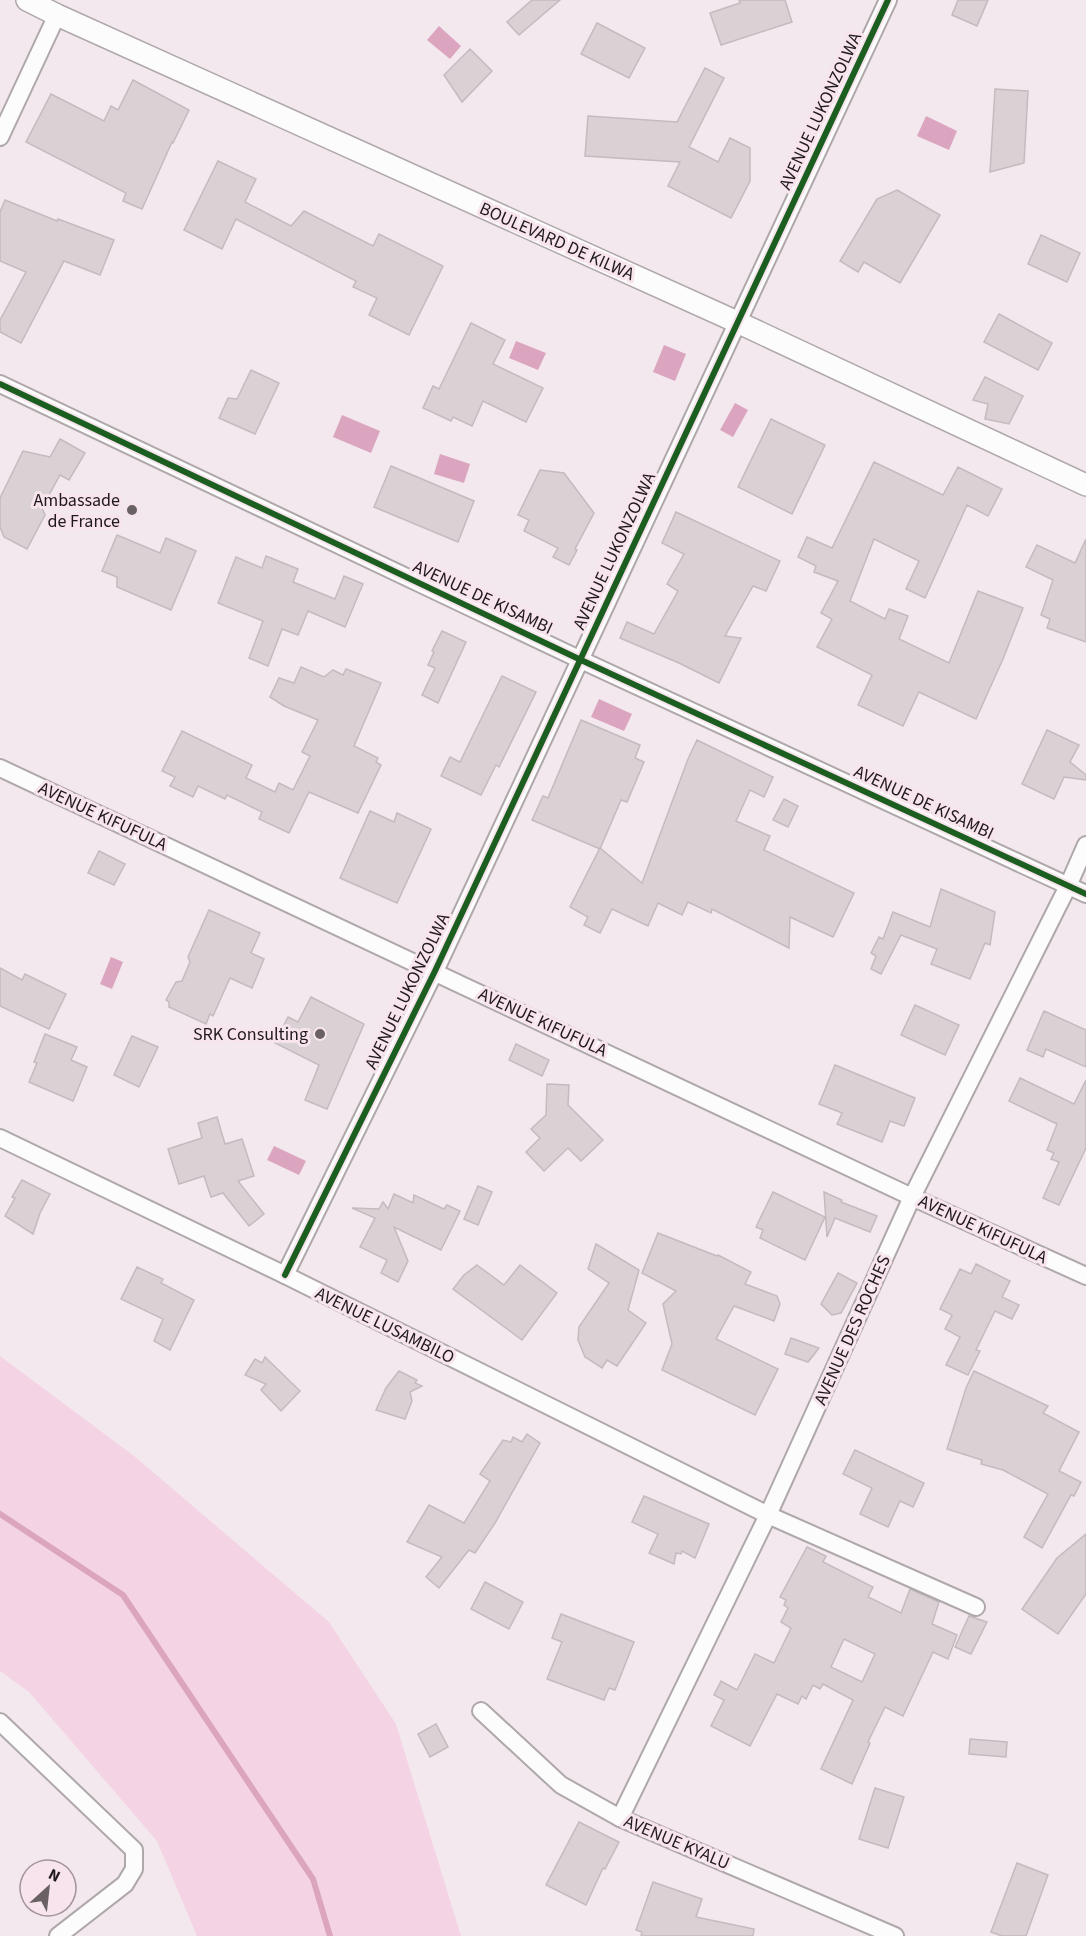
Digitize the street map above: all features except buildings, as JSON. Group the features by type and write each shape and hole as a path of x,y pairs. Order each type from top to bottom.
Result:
{"street":[{"name":"BOULEVARD DE KILWA","path":"27,0 737,322 1086,484"},
{"name":"AVENUE LUKONZOLWA","path":"285,1275 435,971 888,0"},
{"path":"0,137 57,15"},
{"name":"AVENUE DE KISAMBI","path":"0,384 581,660 1086,894"},
{"name":"AVENUE KIFUFULA","path":"0,768 912,1197 1086,1276"},
{"name":"AVENUE DES ROCHES","path":"620,1818 768,1515 912,1197 1068,886 1086,845"},
{"name":"AVENUE LUSAMBILO","path":"0,1138 285,1275 768,1515 976,1607"},
{"name":"AVENUE KYALU","path":"482,1711 561,1785 620,1818 895,1936"},
{"path":"0,1722 134,1850 134,1869 125,1884 58,1936"}],"shaded area":[{"path":"439,26 461,46 450,59 427,40"},
{"path":"926,116 957,131 949,150 917,136"},
{"path":"516,341 546,353 538,370 509,358"},
{"path":"664,345 686,354 675,381 653,372"},
{"path":"735,403 748,410 733,437 720,430"},
{"path":"342,415 380,431 371,453 333,437"},
{"path":"440,454 470,464 464,483 434,474"},
{"path":"599,699 632,714 624,731 591,717"},
{"path":"111,957 123,962 112,989 100,984"},
{"path":"274,1146 306,1161 299,1175 267,1160"},
{"path":"0,1356 134,1456 329,1622 396,1724 461,1936 197,1936 157,1841 29,1692 0,1671"}],"waterway":[{"path":"0,1514 123,1595 313,1879 330,1936"}],"cycle path":[{"path":"285,1275 435,971 888,0"},
{"path":"0,384 581,660 1086,894"}],"place":[{"name":"Ambassade de France","path":"132,510"},
{"name":"SRK Consulting","path":"320,1034"}]}
